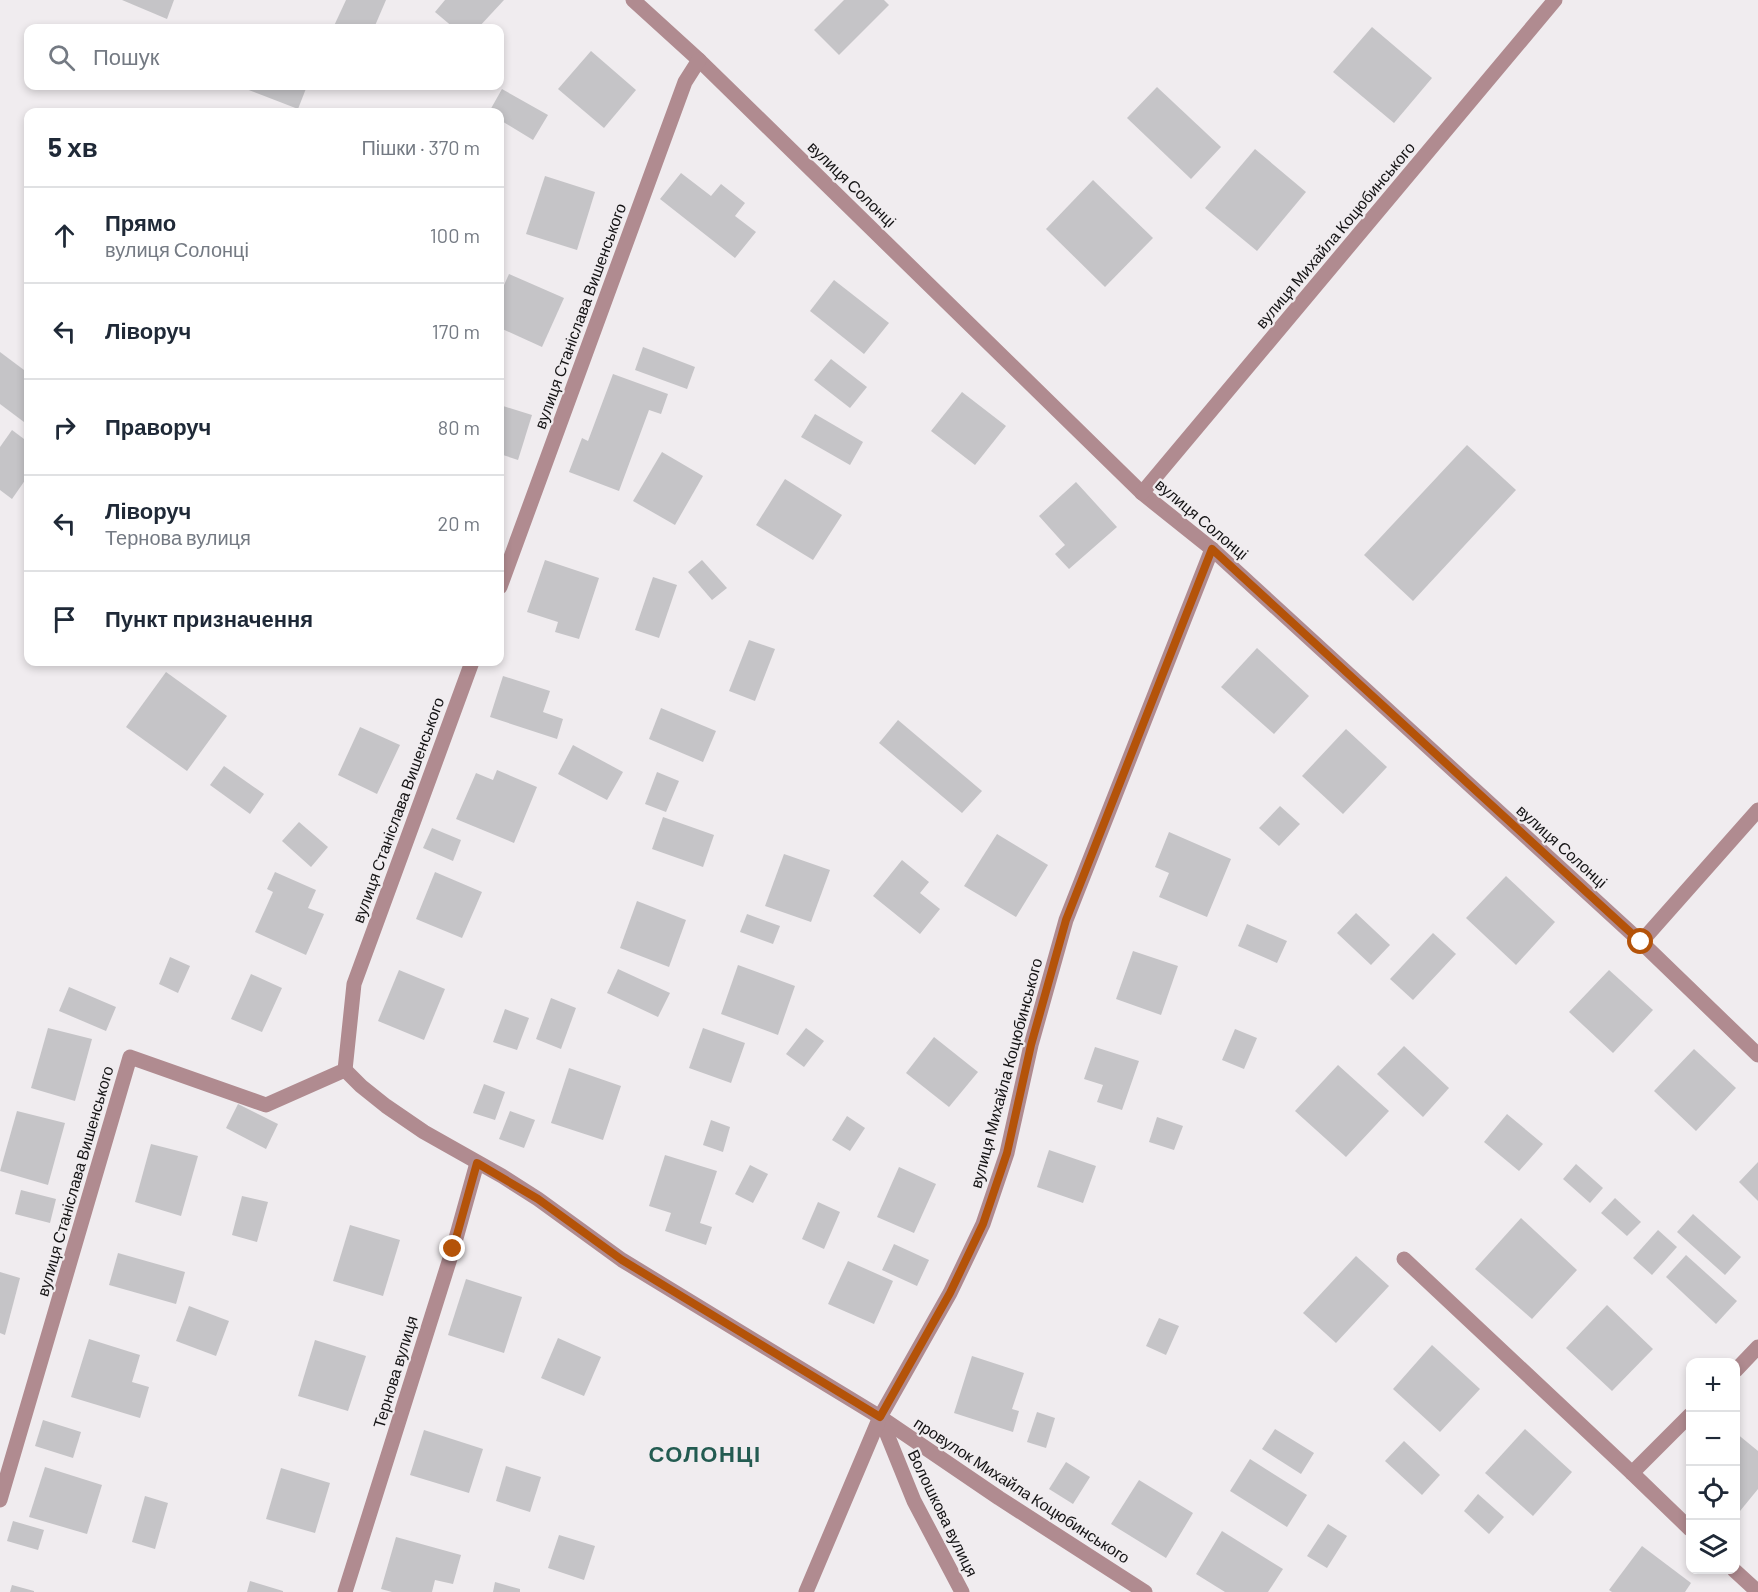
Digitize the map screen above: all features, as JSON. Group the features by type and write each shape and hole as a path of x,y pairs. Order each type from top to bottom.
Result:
{"street":[{"name":"вулиця Солонці","path":"633,0 699,60 1142,493 1212,549 1641,942 1758,1055"},
{"name":"вулиця Михайла Коцюбинського","path":"1142,493 1555,0"},
{"name":"вулиця Станіслава Вишенського","path":"504,576 685,82 699,60"},
{"name":"вулиця Михайла Коцюбинського","path":"806,1592 880,1417 950,1293 983,1224 1007,1153 1031,1045 1066,920 1212,549"},
{"name":"вулиця Станіслава Вишенського","path":"0,1500 130,1057 266,1105 345,1070 354,984 471,666"},
{"path":"1641,942 1758,810"},
{"name":"провулок Михайла Коцюбинського","path":"345,1070 360,1086 423,1132 538,1199 622,1260 880,1417 1145,1592"},
{"name":"Тернова вулиця","path":"345,1592 453,1249 477,1163"},
{"path":"1404,1259 1686,1525"},
{"path":"1740,1366 1758,1347"},
{"name":"Волошкова вулиця","path":"880,1417 914,1501 962,1592"},
{"path":"1632,1473 1686,1418"},
{"path":"1739,1574 1758,1592"}],"building":[{"path":"122,0 174,0 167,19"},
{"path":"346,0 386,0 376,24 335,24"},
{"path":"445,0 504,0 482,24 449,24 435,12"},
{"path":"844,0 884,0 889,5 839,55 814,30"},
{"path":"1372,27 1432,78 1394,123 1333,72"},
{"path":"591,51 636,90 604,128 558,89"},
{"path":"1157,87 1221,147 1191,179 1127,118"},
{"path":"249,90 305,90 298,108"},
{"path":"501,90 504,90 548,115 533,140 504,122 504,108 491,108"},
{"path":"1255,149 1306,192 1257,251 1205,208"},
{"path":"681,173 711,196 721,184 745,203 735,216 756,232 735,258 660,199"},
{"path":"545,176 595,192 577,250 526,234"},
{"path":"1093,180 1153,238 1105,287 1046,229"},
{"path":"509,274 564,298 542,347 504,330 504,285"},
{"path":"834,280 889,323 864,354 810,311"},
{"path":"643,347 695,367 687,389 635,370"},
{"path":"0,352 24,370 24,422 0,404"},
{"path":"831,359 867,387 850,408 814,380"},
{"path":"613,374 668,394 661,414 649,410 619,491 569,472 582,438 588,441"},
{"path":"962,392 1006,426 975,465 931,431"},
{"path":"504,406 532,415 518,460 504,455"},
{"path":"815,414 863,442 850,465 801,437"},
{"path":"12,430 24,439 24,482 12,499 0,490 0,447"},
{"path":"1467,445 1516,490 1413,601 1364,555"},
{"path":"662,452 703,476 675,525 633,501"},
{"path":"785,479 842,515 813,560 756,525"},
{"path":"1076,482 1117,527 1069,569 1055,554 1065,545 1039,516"},
{"path":"545,560 599,578 579,639 555,632 558,622 527,612"},
{"path":"702,560 727,588 712,600 688,572"},
{"path":"653,577 677,585 659,638 635,630"},
{"path":"749,640 775,649 755,701 729,691"},
{"path":"1257,648 1309,696 1274,734 1221,687"},
{"path":"166,672 227,716 187,771 126,727"},
{"path":"503,676 550,691 543,712 563,719 557,739 490,717"},
{"path":"661,708 716,731 703,762 649,739"},
{"path":"898,720 982,791 962,813 879,743"},
{"path":"360,727 400,745 377,794 338,775"},
{"path":"1346,729 1387,767 1343,814 1302,776"},
{"path":"573,745 623,772 607,800 558,774"},
{"path":"224,766 264,794 250,814 210,785"},
{"path":"497,770 537,787 514,843 456,819 476,773 493,780"},
{"path":"657,772 679,781 666,812 645,804"},
{"path":"1280,806 1300,824 1279,846 1259,828"},
{"path":"663,817 714,835 703,867 652,849"},
{"path":"299,822 328,847 311,867 282,841"},
{"path":"432,828 461,840 453,861 423,848"},
{"path":"1169,832 1231,859 1207,917 1159,897 1169,873 1155,867"},
{"path":"997,834 1048,865 1016,917 964,886"},
{"path":"784,854 830,870 811,922 765,906"},
{"path":"902,860 929,882 920,893 940,909 920,934 873,896"},
{"path":"275,872 316,890 308,908 324,914 306,955 255,932 273,892 267,889"},
{"path":"435,872 482,892 462,938 416,919"},
{"path":"1506,876 1555,922 1516,965 1466,918"},
{"path":"637,901 686,920 669,967 620,948"},
{"path":"1356,913 1390,945 1371,965 1337,933"},
{"path":"747,914 780,926 773,944 740,932"},
{"path":"1247,924 1287,941 1277,963 1238,946"},
{"path":"1433,933 1456,954 1413,1000 1390,979"},
{"path":"1133,951 1178,966 1161,1015 1116,999"},
{"path":"170,957 190,966 178,993 159,984"},
{"path":"738,965 795,986 778,1035 721,1014"},
{"path":"618,969 670,993 658,1017 607,993"},
{"path":"399,970 445,989 424,1040 378,1021"},
{"path":"1609,970 1653,1010 1613,1053 1569,1012"},
{"path":"251,974 282,988 262,1032 231,1019"},
{"path":"69,987 116,1007 106,1031 59,1011"},
{"path":"551,998 576,1008 561,1049 536,1039"},
{"path":"505,1009 529,1018 517,1050 493,1042"},
{"path":"48,1028 92,1039 75,1101 31,1088"},
{"path":"703,1028 745,1043 731,1083 689,1068"},
{"path":"806,1028 824,1041 804,1067 786,1054"},
{"path":"1235,1029 1257,1038 1244,1069 1222,1060"},
{"path":"934,1037 978,1072 949,1107 906,1073"},
{"path":"1404,1046 1449,1088 1423,1117 1377,1074"},
{"path":"1095,1047 1139,1061 1122,1110 1097,1102 1103,1085 1084,1079"},
{"path":"1694,1049 1736,1088 1696,1131 1654,1091"},
{"path":"1338,1065 1389,1111 1346,1157 1295,1111"},
{"path":"569,1068 621,1086 603,1140 551,1123"},
{"path":"484,1084 505,1092 495,1120 473,1113"},
{"path":"238,1104 278,1124 266,1149 226,1128"},
{"path":"17,1111 65,1123 48,1185 0,1171"},
{"path":"510,1111 535,1120 524,1148 499,1139"},
{"path":"1507,1114 1543,1144 1519,1171 1484,1142"},
{"path":"847,1116 865,1128 850,1151 832,1140"},
{"path":"1157,1117 1183,1126 1174,1150 1149,1142"},
{"path":"711,1120 730,1127 723,1152 703,1145"},
{"path":"151,1144 198,1156 181,1216 135,1202"},
{"path":"1049,1150 1096,1166 1083,1203 1037,1187"},
{"path":"665,1155 717,1171 700,1223 712,1227 706,1245 665,1231 671,1213 649,1206"},
{"path":"1758,1162 1758,1201 1739,1182"},
{"path":"1576,1164 1603,1188 1590,1203 1563,1179"},
{"path":"750,1165 768,1174 753,1203 735,1194"},
{"path":"899,1167 936,1184 914,1233 877,1217"},
{"path":"21,1190 56,1199 50,1223 15,1214"},
{"path":"242,1196 268,1202 257,1242 232,1235"},
{"path":"1615,1198 1641,1222 1627,1236 1601,1213"},
{"path":"818,1202 840,1212 824,1249 802,1239"},
{"path":"1693,1214 1741,1257 1725,1275 1677,1232"},
{"path":"1521,1218 1577,1270 1532,1319 1475,1269"},
{"path":"350,1225 400,1240 383,1296 333,1281"},
{"path":"1658,1230 1677,1247 1652,1275 1633,1258"},
{"path":"894,1244 929,1260 917,1286 882,1270"},
{"path":"118,1253 185,1272 176,1304 109,1285"},
{"path":"1686,1255 1737,1301 1716,1324 1666,1277"},
{"path":"1356,1256 1389,1286 1336,1343 1303,1313"},
{"path":"848,1261 893,1281 874,1324 828,1304"},
{"path":"0,1272 20,1278 5,1335 0,1333"},
{"path":"466,1279 522,1297 504,1353 448,1335"},
{"path":"1607,1305 1653,1349 1612,1391 1566,1348"},
{"path":"189,1306 229,1321 216,1356 176,1341"},
{"path":"1159,1318 1179,1326 1166,1355 1146,1346"},
{"path":"558,1338 601,1357 584,1396 541,1378"},
{"path":"89,1339 140,1355 132,1382 149,1387 140,1418 71,1397"},
{"path":"315,1340 366,1356 348,1411 298,1396"},
{"path":"1432,1345 1480,1389 1440,1432 1393,1389"},
{"path":"972,1356 1024,1373 1012,1409 1019,1411 1013,1432 954,1413"},
{"path":"1037,1412 1055,1418 1046,1448 1027,1442"},
{"path":"43,1420 81,1432 73,1458 35,1446"},
{"path":"1275,1429 1314,1453 1301,1474 1262,1449"},
{"path":"1525,1429 1572,1472 1533,1516 1485,1473"},
{"path":"424,1430 483,1449 469,1493 410,1475"},
{"path":"1740,1436 1758,1451 1758,1489 1740,1511"},
{"path":"1404,1441 1440,1475 1422,1495 1385,1461"},
{"path":"1250,1459 1307,1495 1287,1527 1230,1491"},
{"path":"1066,1462 1090,1477 1073,1504 1049,1489"},
{"path":"506,1466 541,1477 530,1512 496,1501"},
{"path":"45,1467 102,1485 87,1534 29,1517"},
{"path":"281,1468 330,1483 315,1533 266,1519"},
{"path":"1139,1480 1193,1513 1166,1558 1111,1524"},
{"path":"1478,1494 1504,1517 1489,1534 1464,1511"},
{"path":"145,1496 168,1503 155,1549 132,1542"},
{"path":"13,1521 44,1530 38,1550 7,1541"},
{"path":"1328,1524 1347,1536 1327,1568 1307,1556"},
{"path":"1222,1531 1283,1569 1268,1592 1225,1592 1196,1574"},
{"path":"559,1535 595,1546 584,1580 548,1568"},
{"path":"396,1537 461,1555 453,1584 435,1580 432,1592 392,1592 381,1589"},
{"path":"1642,1546 1691,1583 1685,1592 1612,1592 1609,1590"},
{"path":"250,1581 283,1591 283,1592 247,1592"},
{"path":"495,1582 520,1589 520,1592 493,1592"},
{"path":"12,1585 34,1591 34,1592 10,1592"}],"district":[{"name":"СОЛОНЦІ","path":"705,1454"}],"route":[{"path":"453,1249 477,1163 538,1199 622,1260 880,1417 950,1293 983,1224 1007,1153 1031,1045 1066,920 1212,549 1641,942"}]}
